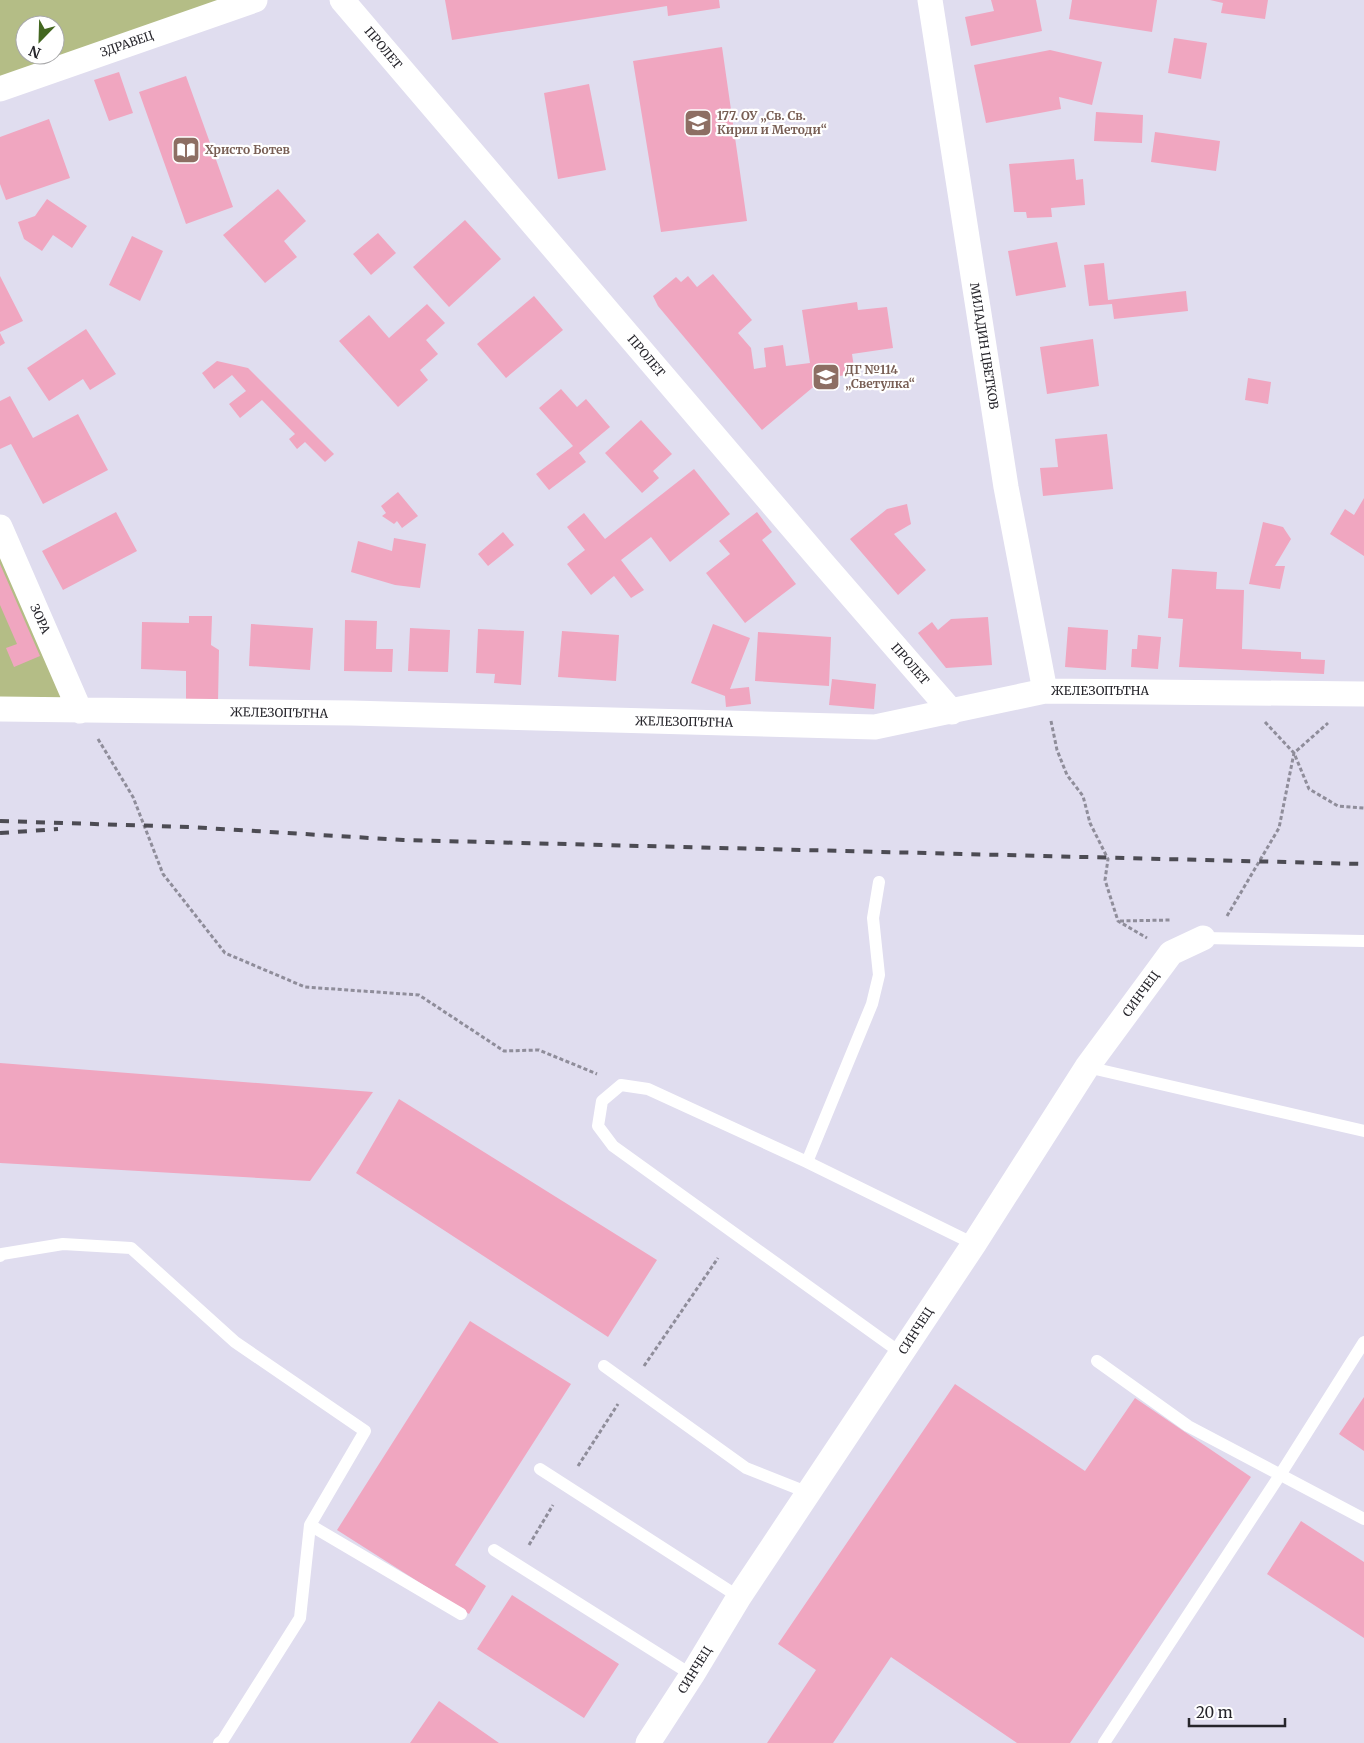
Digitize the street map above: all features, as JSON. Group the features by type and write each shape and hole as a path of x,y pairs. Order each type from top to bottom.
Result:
{"street":[{"name":"ЗДРАВЕЦ","path":"0,89 255,0"},
{"name":"ПРОЛЕТ","path":"342,0 952,712"},
{"name":"МИЛАДИН ЦВЕТКОВ","path":"930,0 1006,486 1044,691"},
{"name":"ЗОРА","path":"0,528 80,711"},
{"name":"ЖЕЛЕЗОПЪТНА","path":"0,709 351,713 875,727 1044,691 1363,693"},
{"name":"СИНЧЕЦ","path":"648,1743 739,1597 974,1244 1087,1068 1171,953 1202,938"}],"lane":[{"path":"807,1162 872,1004 879,975 874,918 879,882"},
{"path":"1202,938 1364,941"},
{"path":"1087,1068 1364,1131"},
{"path":"902,1353 613,1146 598,1126 602,1101 621,1085 648,1089 807,1162 974,1244"},
{"path":"0,1256 2,1254 64,1244 131,1248 235,1342 365,1431 310,1525 300,1618 223,1740 219,1743"},
{"path":"1104,1743 1280,1475 1364,1342"},
{"path":"1097,1360 1188,1426 1364,1519"},
{"path":"604,1366 746,1468 809,1493"},
{"path":"540,1469 739,1597"},
{"path":"310,1525 461,1614"},
{"path":"494,1550 692,1675"}],"path":[{"path":"1044,691 1057,750 1068,775 1083,796 1090,823 1108,859 1105,880 1118,921 1171,953"},
{"path":"1238,693 1294,753 1309,789 1338,806 1364,808"},
{"path":"1202,938 1225,919 1279,828 1294,753 1363,693"},
{"path":"80,711 133,797 163,874 225,953 304,987 419,995 504,1051 539,1050 621,1085"},
{"path":"517,1564 630,1386 718,1258"}],"green space":[{"path":"0,0 255,0 0,89"},
{"path":"0,527 80,711 0,709"}],"building":[{"path":"445,0 719,0 720,8 668,16 667,6 452,40"},
{"path":"991,0 1036,0 1042,31 971,46 965,17 994,11"},
{"path":"1072,0 1157,0 1152,32 1069,19"},
{"path":"1210,0 1268,0 1265,19 1221,13 1223,3"},
{"path":"1174,38 1207,43 1201,79 1168,73"},
{"path":"722,47 747,221 661,232 633,61"},
{"path":"1050,50 1102,62 1092,105 1059,97 1061,109 986,123 974,65"},
{"path":"119,72 133,113 109,121 94,80"},
{"name":"Христо Ботев","path":"186,76 233,207 186,224 139,92"},
{"path":"589,84 606,170 558,179 544,93"},
{"path":"1096,112 1143,115 1142,143 1094,141"},
{"path":"49,119 70,178 6,200 0,184 0,137"},
{"path":"1155,132 1220,141 1216,171 1151,162"},
{"path":"1074,159 1076,180 1083,179 1085,205 1051,208 1052,217 1027,218 1026,212 1014,212 1009,164"},
{"path":"278,189 306,221 284,241 297,257 265,283 223,235"},
{"path":"47,199 87,226 72,248 53,235 42,251 24,239 18,222 35,216"},
{"path":"465,220 501,259 449,307 413,267"},
{"path":"378,233 396,253 371,275 353,254"},
{"path":"132,236 163,251 140,301 109,285"},
{"path":"1057,242 1066,287 1016,296 1008,251"},
{"path":"1104,263 1108,300 1186,291 1188,311 1114,319 1112,304 1089,306 1084,265"},
{"path":"713,274 752,320 738,333 751,348 754,369 766,367 764,348 783,345 786,366 810,363 802,310 857,302 858,310 887,307 893,348 852,354 855,374 824,378 762,430 658,306 653,296 676,277 681,282 688,276 697,287"},
{"path":"0,276 23,321 0,332"},
{"path":"534,296 563,330 506,378 477,344"},
{"path":"427,304 445,323 426,340 438,354 420,370 428,380 398,407 339,341 369,315 389,338"},
{"path":"86,329 116,374 90,390 83,379 49,401 27,368"},
{"path":"0,333 5,343 0,346"},
{"path":"1093,339 1099,386 1047,394 1040,347"},
{"path":"217,361 248,368 334,454 325,462 305,442 297,449 289,439 295,434 262,400 240,418 229,404 246,391 232,375 214,389 202,373"},
{"path":"1248,378 1271,382 1268,404 1245,400"},
{"path":"561,389 577,407 586,399 610,427 579,453 586,462 549,490 536,474 573,446 539,408"},
{"path":"10,396 33,438 78,414 108,470 43,504 11,444 0,449 0,401"},
{"path":"641,420 672,454 653,471 659,478 642,493 605,453"},
{"path":"1107,434 1113,489 1043,496 1040,468 1058,467 1055,439"},
{"path":"694,469 730,514 670,562 651,537 621,560 644,590 631,598 614,576 591,595 567,564 585,550 567,527 584,513 605,539"},
{"path":"398,492 418,516 402,528 397,521 394,524 382,516 386,513 381,506"},
{"path":"1364,498 1364,556 1330,534 1345,509 1354,515"},
{"path":"907,504 911,524 894,534 926,570 898,595 850,539 887,509"},
{"path":"116,512 137,551 63,590 42,551"},
{"path":"757,512 772,532 762,540 796,584 745,623 706,573 730,554 719,541"},
{"path":"1263,522 1283,527 1291,539 1275,566 1285,566 1280,589 1249,584"},
{"path":"503,532 514,545 488,566 478,554"},
{"path":"394,538 426,544 420,588 395,585 351,572 358,541 392,551"},
{"path":"0,564 40,656 14,667 6,648 17,644 0,605"},
{"path":"1172,569 1217,572 1216,589 1244,590 1242,649 1301,652 1301,659 1325,660 1324,674 1179,667 1183,619 1168,618"},
{"path":"189,616 212,616 211,645 219,650 218,702 186,701 186,671 141,669 142,622 189,623"},
{"path":"988,617 992,665 946,668 918,633 932,622 938,630 951,619"},
{"path":"345,620 377,621 376,649 393,649 392,672 344,671"},
{"path":"251,624 313,628 310,670 249,666"},
{"path":"713,624 750,638 730,689 749,687 751,704 726,707 725,696 691,683"},
{"path":"1068,627 1108,630 1106,670 1065,667"},
{"path":"410,628 450,630 448,672 408,671"},
{"path":"478,629 524,631 521,685 494,683 495,674 476,673"},
{"path":"562,631 619,635 616,681 558,677"},
{"path":"758,632 831,637 829,686 755,681"},
{"path":"1138,635 1161,637 1158,669 1131,667 1132,649 1137,649"},
{"path":"832,679 876,684 874,709 829,705"},
{"path":"0,1063 373,1092 310,1181 0,1163"},
{"path":"399,1099 657,1260 608,1337 356,1173"},
{"path":"470,1321 571,1384 455,1565 486,1586 469,1614 337,1530"},
{"path":"955,1384 1085,1471 1135,1398 1251,1477 1070,1743 1017,1743 891,1657 833,1743 767,1743 816,1670 778,1644"},
{"path":"1364,1397 1364,1451 1339,1434"},
{"path":"1301,1521 1364,1562 1364,1638 1267,1574"},
{"path":"512,1595 619,1664 584,1718 477,1649"},
{"path":"439,1701 499,1743 410,1743"}],"railway":[{"path":"0,821 189,827 403,840 1364,864"},
{"path":"0,833 58,829"}],"place":[{"name":"177. ОУ „Св. Св. Кирил и Методи“","path":"698,123"},
{"name":"Христо Ботев","path":"186,150"},
{"name":"ДГ №114 „Светулка“","path":"826,377"}]}
